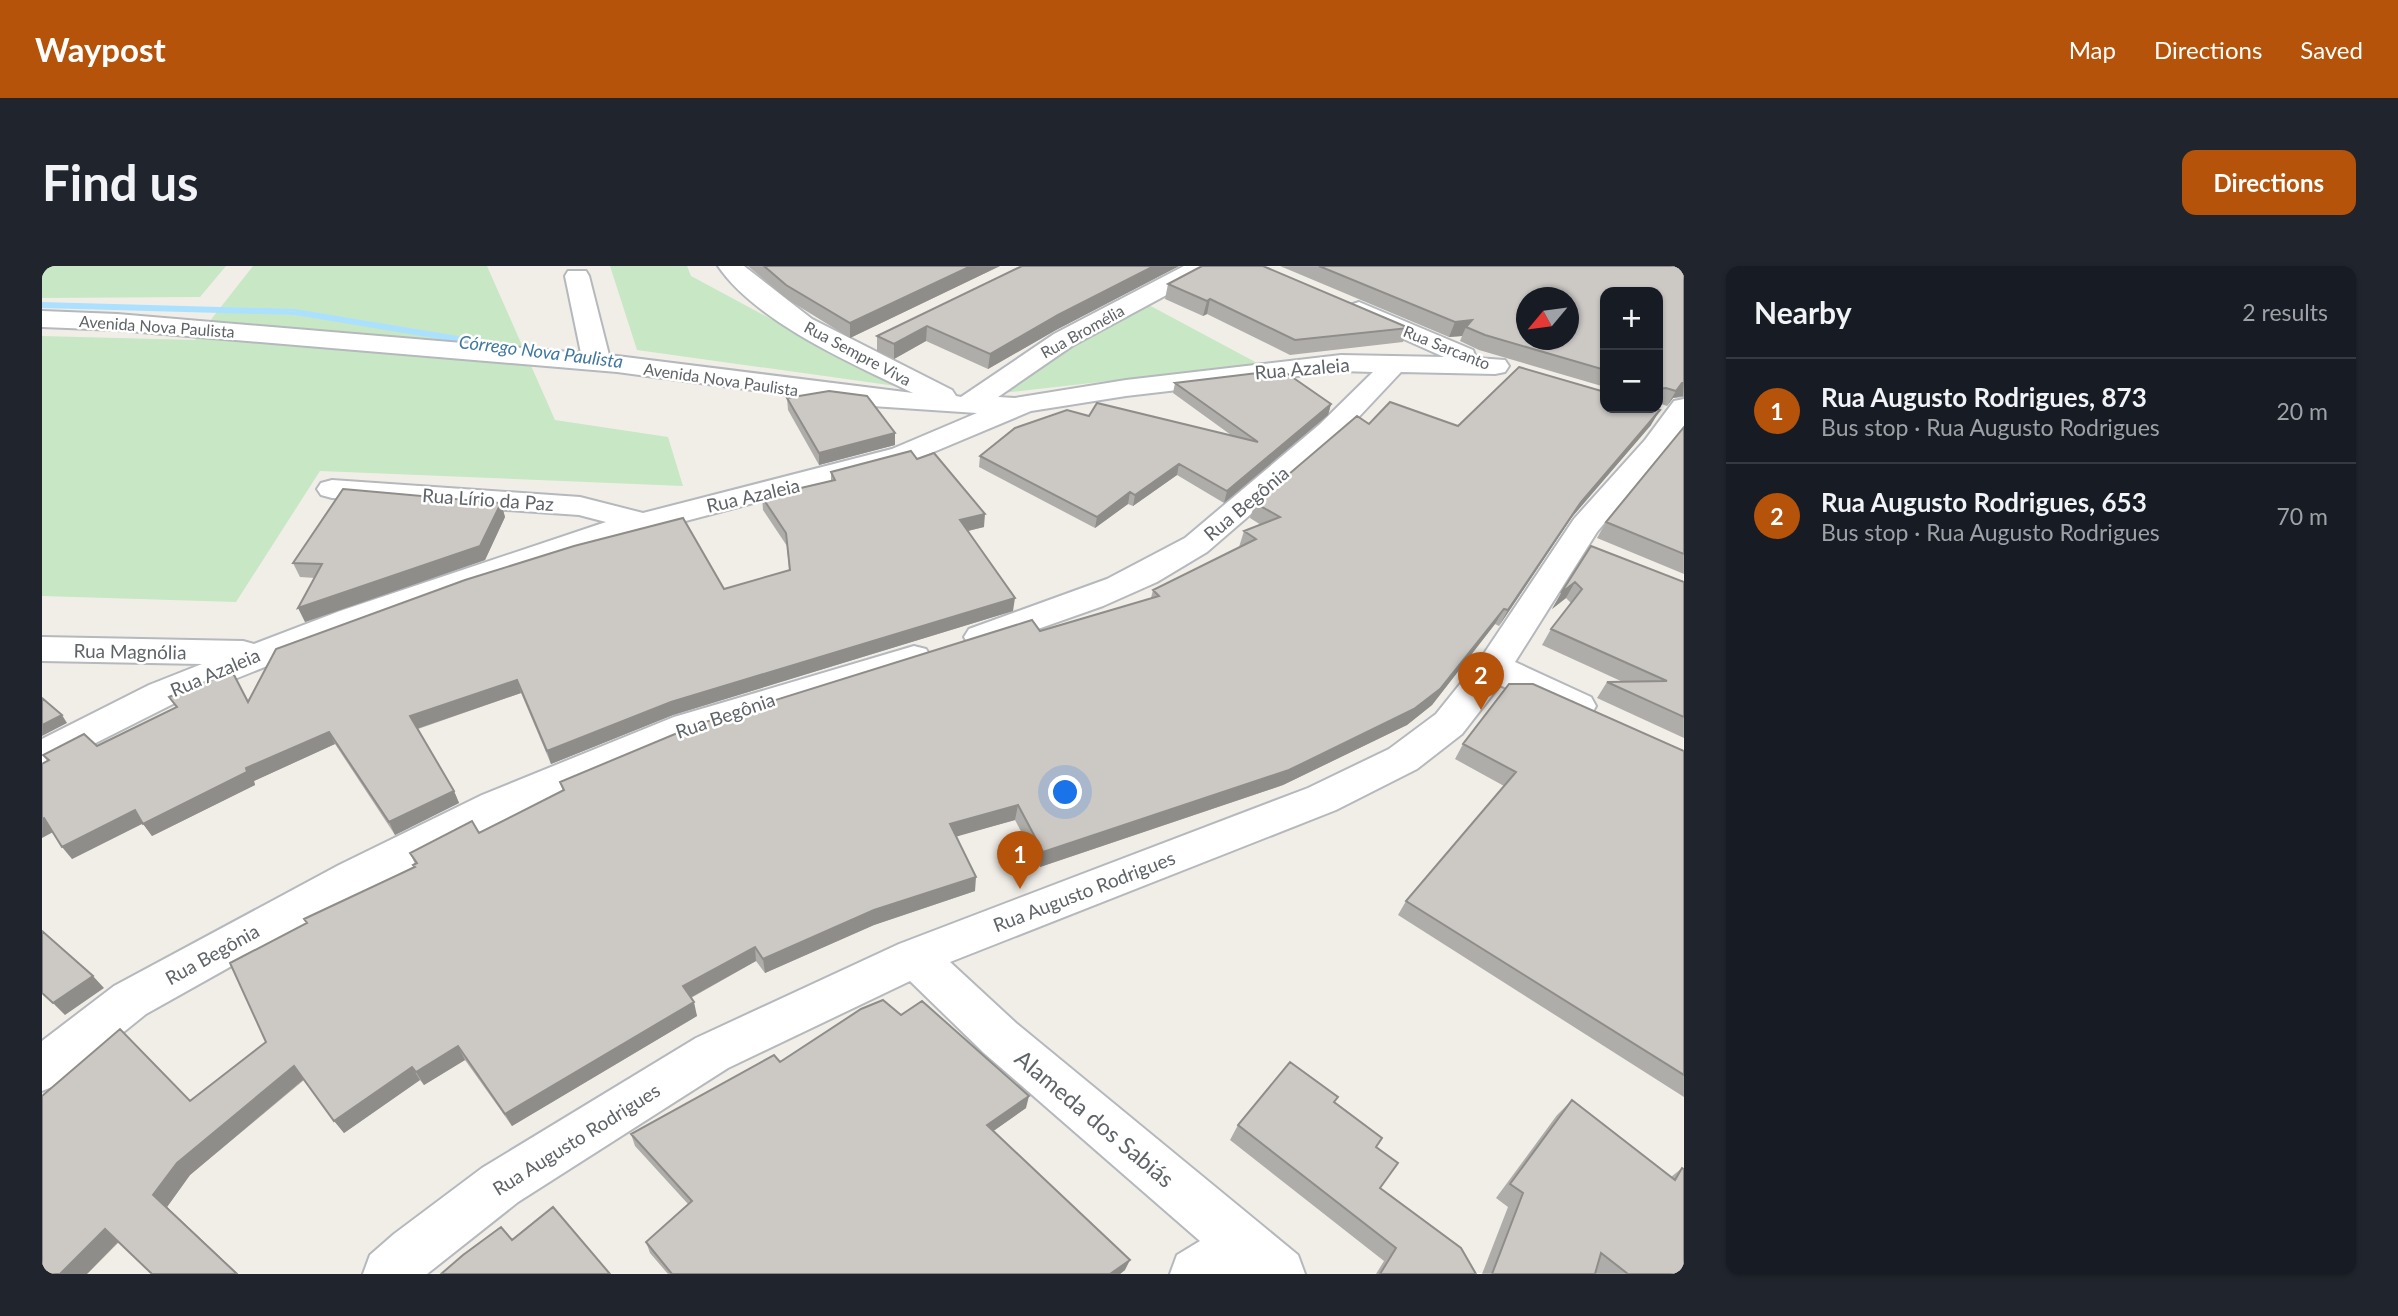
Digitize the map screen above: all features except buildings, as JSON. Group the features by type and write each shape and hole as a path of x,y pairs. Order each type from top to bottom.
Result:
{"street":[{"name":"Rua Sempre Viva","path":"730,266 772,303 814,332 963,405"},
{"name":"Rua Bromélia","path":"963,405 1063,340 1202,266"},
{"path":"577,276 597,363"},
{"name":"Rua Sarcanto","path":"1336,300 1469,358 1508,370"},
{"name":"Avenida Nova Paulista","path":"42,319 117,322 597,363 823,393 963,405 1024,404"},
{"path":"850,351 875,339"},
{"name":"Rua Azaleia","path":"42,756 162,694 259,653 523,559 643,522 834,476 902,456 1024,404 1272,370 1395,362 1508,370"},
{"name":"Rua Begônia","path":"42,1069 130,1000 343,883 496,806 687,727 1064,610 1144,574 1197,544 1248,501 1354,409 1395,362"},
{"name":"Rua Augusto Rodrigues","path":"389,1274 412,1252 500,1185 712,1054 914,957 1322,799 1392,764 1449,724 1586,548 1585,526 1669,428"},
{"name":"Rua Lírio da Paz","path":"332,489 580,506 643,522"},
{"name":"Rua Magnólia","path":"42,649 259,653"},
{"path":"1494,667 1603,718"},
{"name":"Alameda dos Sabiás","path":"914,957 1000,1038 1261,1259"},
{"path":"1196,1274 1261,1259"}],"green space":[{"path":"42,266 226,266 200,297 42,298"},
{"path":"253,266 487,266 555,420 668,437 683,486 320,471 236,602 42,596 42,336 195,340"},
{"path":"610,266 687,266 691,276 896,386 637,350"},
{"path":"1147,304 1259,364 993,394"}],"waterway":[{"name":"Córrego Nova Paulista","path":"42,305 295,312 506,347"}],"place":[{"name":"Rua Augusto Rodrigues, 653","path":"1481,710"},
{"name":"Rua Augusto Rodrigues, 873","path":"1020,889"}]}
